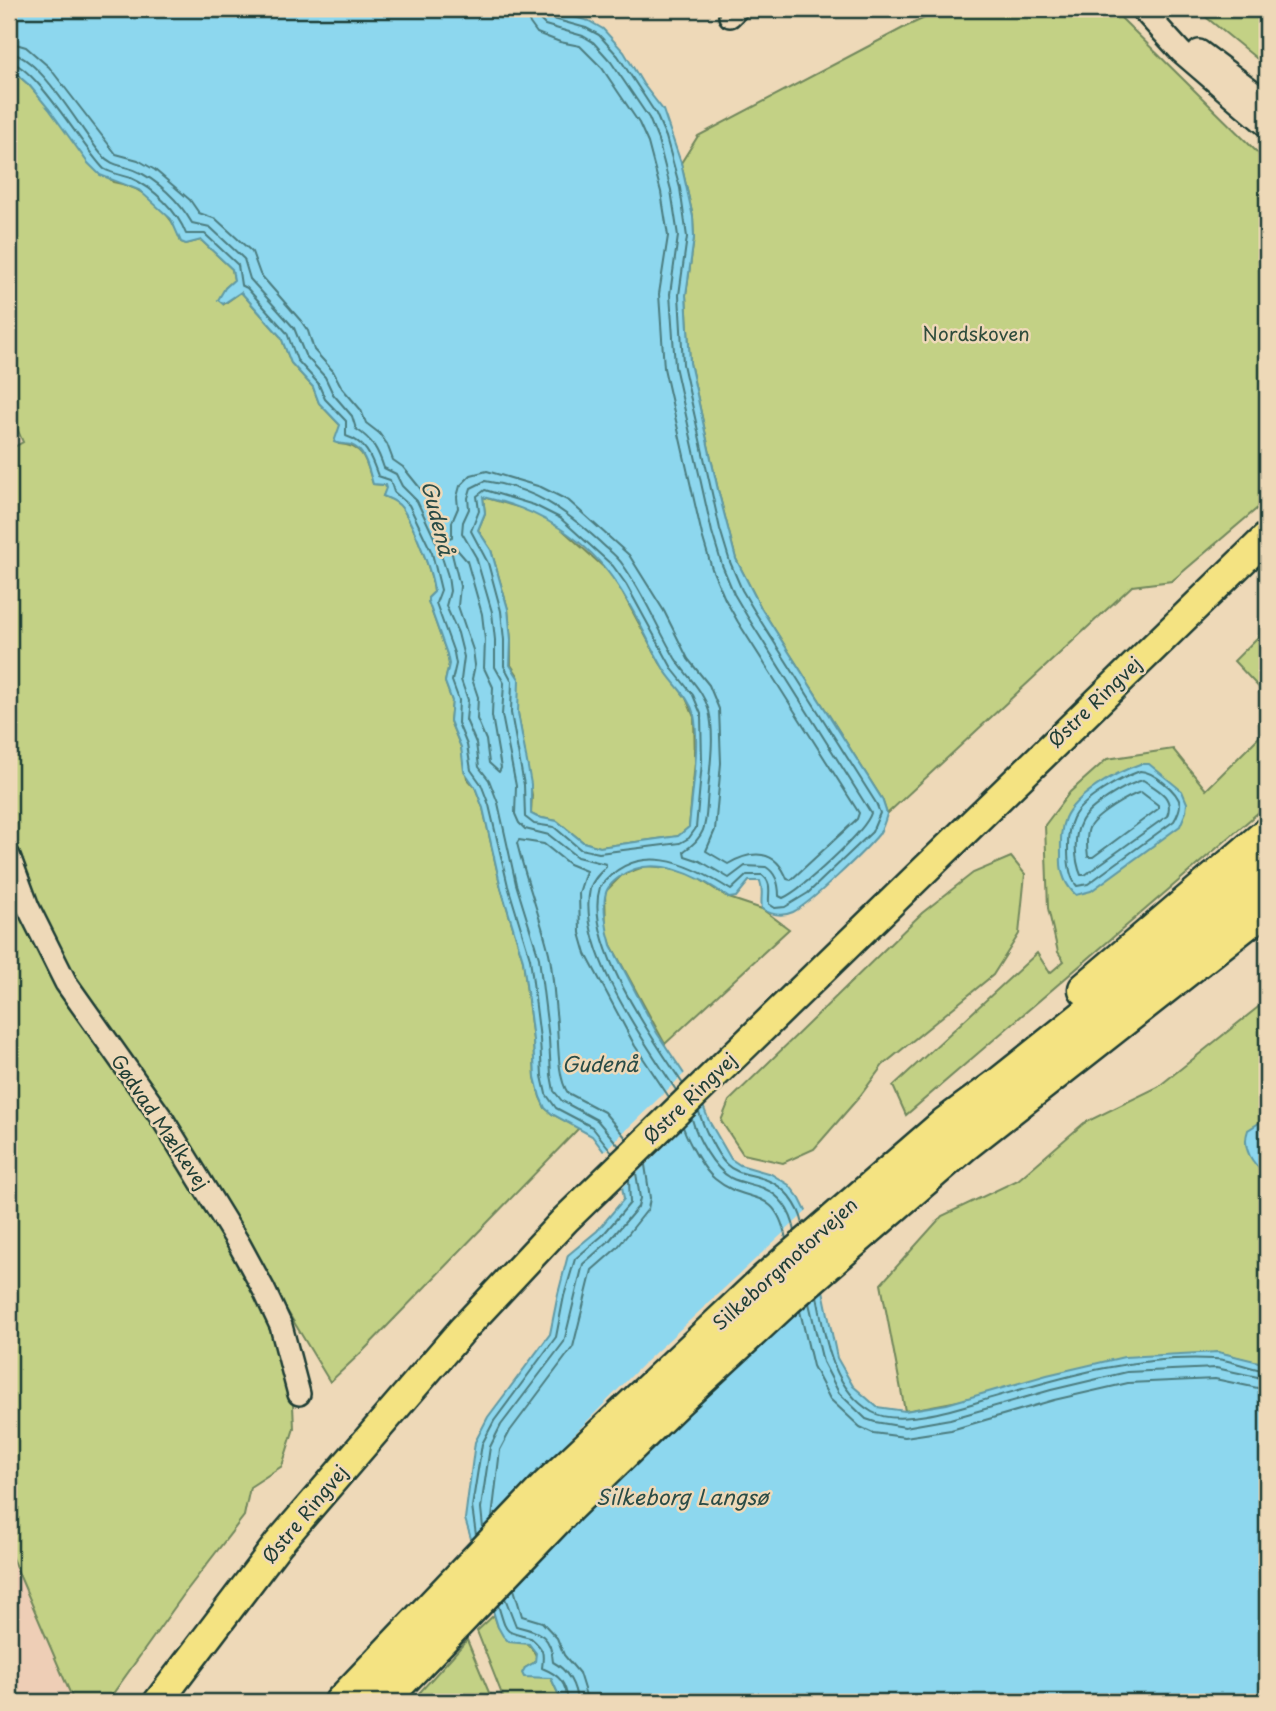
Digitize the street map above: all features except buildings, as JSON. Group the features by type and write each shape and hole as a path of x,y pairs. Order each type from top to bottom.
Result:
{"highway":[{"path":"948,1127 1267,834"},
{"name":"Silkeborgmotorvejen","path":"381,1702 569,1506 787,1299 948,1127 1267,870"},
{"name":"Silkeborgmotorvejen","path":"341,1702 546,1487 766,1279 886,1156 948,1127 1014,1108 1267,907"},
{"path":"1014,1108 1267,930"}],"main road":[{"name":"Østre Ringvej","path":"158,1702 278,1544 464,1328 565,1220 1267,537"}],"street":[{"path":"1142,9 1181,52 1267,126"},
{"path":"1148,9 1267,102"},
{"name":"Gødvad Mælkevej","path":"9,856 28,907 66,983 163,1120 258,1278 281,1326 299,1394"}],"shaded area":[{"path":"9,1551 74,1702 9,1702"}],"green space":[{"name":"Nordskoven","path":"944,9 1112,9 1267,162 1267,500 1172,581 1132,586 887,814 882,799 761,608 736,559 690,363 686,295 694,238 693,217 681,163 698,136"},
{"path":"1196,9 1267,9 1267,67"},
{"path":"9,67 30,86 113,182 146,195 164,211 181,242 186,244 201,240 232,269 234,280 225,288 224,304 241,292 281,337 291,363 313,387 319,403 340,425 339,444 348,445 360,452 373,484 385,485 387,488 383,496 398,504 406,515 422,549 433,584 434,592 428,601 449,664 445,682 452,701 450,721 461,747 467,778 475,787 483,808 501,888 523,960 535,1077 540,1097 545,1108 552,1114 579,1128 330,1382 147,1078 105,1030 66,970 25,884 9,832 9,450 23,442 9,411"},
{"path":"483,497 532,511 556,524 608,571 660,663 686,698 694,717 695,762 689,827 679,836 600,847 583,842 557,821 531,814 532,795 518,713 517,674 511,665 508,609 491,550 478,530 485,513"},
{"path":"1267,628 1267,696 1234,661"},
{"path":"1267,729 1267,805 906,1115 893,1086 1037,953 1050,973 1064,961 1058,952 1048,908 1045,825 1070,792 1107,759 1173,749 1206,790"},
{"path":"1011,857 1025,874 1019,934 993,975 883,1065 814,1149 783,1163 743,1154 721,1121 729,1101 922,913 973,873"},
{"path":"646,866 672,868 693,875 729,898 762,909 789,929 665,1044 611,945 606,929 605,892 622,875"},
{"path":"13,895 66,1004 107,1054 196,1189 243,1270 281,1353 293,1405 294,1428 282,1466 250,1487 244,1516 107,1702 74,1702 9,1551 9,897"},
{"path":"1267,1000 1267,1118 1262,1120 1260,1169 1267,1176 1267,1365 1218,1352 905,1411 881,1284 942,1216 1018,1180 1084,1123 1158,1087"},
{"path":"494,1615 498,1627 521,1639 534,1652 537,1658 535,1662 525,1668 539,1677 551,1678 562,1702 495,1702 503,1697 477,1631"},
{"path":"467,1640 493,1702 411,1702"}],"water":[{"path":"9,9 544,9 589,21 603,29 624,52 663,110 681,163 693,217 694,238 686,295 690,363 736,559 761,608 882,799 887,814 879,834 825,888 793,912 781,915 762,909 760,881 749,881 736,897 729,898 704,882 675,870 646,867 631,870 613,882 605,895 605,917 611,945 657,1033 700,1098 709,1121 731,1159 740,1165 771,1174 789,1185 800,1199 807,1213 837,1358 853,1386 877,1407 905,1411 947,1404 1047,1375 1124,1357 1218,1352 1267,1364 1267,1702 562,1702 551,1678 524,1677 522,1673 535,1662 536,1653 529,1644 509,1642 498,1627 465,1519 475,1442 488,1417 550,1334 568,1255 597,1231 624,1199 620,1173 592,1136 552,1114 545,1108 540,1097 535,1077 523,960 501,888 483,808 475,787 464,771 461,747 450,721 452,701 445,682 449,664 428,601 434,592 430,573 417,537 402,508 383,496 385,485 373,484 366,462 356,448 334,442 340,425 319,403 313,387 291,363 281,337 241,292 223,304 218,300 234,280 232,269 201,240 186,244 181,242 171,219 139,190 100,175 30,86 9,67","holes":["483,497 503,502 560,528 606,569 630,605 662,666 692,708 696,741 689,827 678,836 600,847 583,842 557,821 531,814 531,784 518,713 519,679 510,665 508,609 491,550 478,530 485,513"]},
{"path":"1140,764 1149,764 1182,791 1187,803 1180,826 1091,891 1076,895 1066,882 1061,867 1061,837 1065,818 1070,809 1087,793"},
{"path":"1267,1118 1267,1176 1247,1150 1246,1137 1248,1130"}],"pier":[{"path":"687,1071 707,1104 619,1191 617,1175 601,1154"},
{"path":"809,1209 818,1250 477,1573 468,1543 643,1364"}],"water label":[{"name":"Gudenå","path":"437,518"},
{"name":"Gudenå","path":"600,1065"},
{"name":"Silkeborg Langsø","path":"682,1498"}]}
